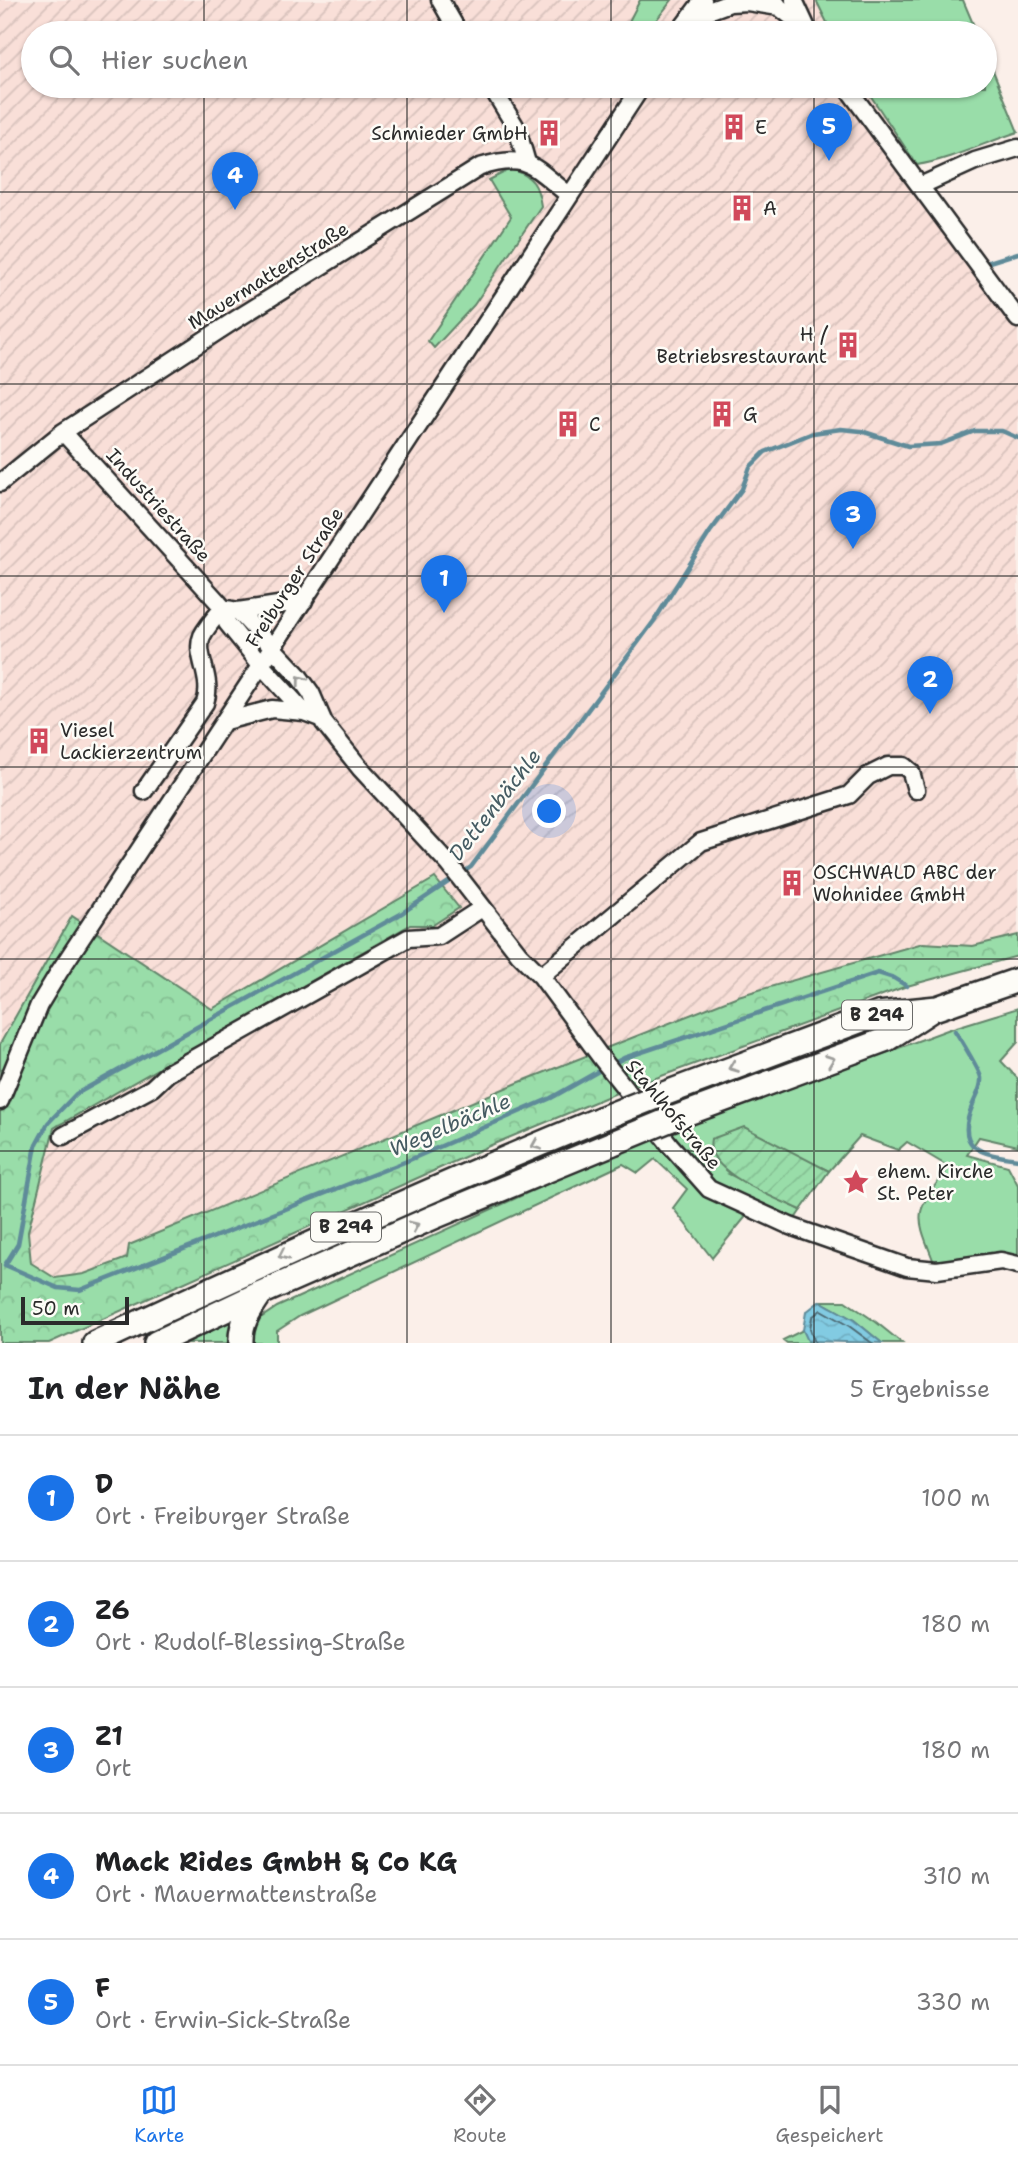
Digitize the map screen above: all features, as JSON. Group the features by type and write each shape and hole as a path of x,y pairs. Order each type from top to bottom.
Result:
{"highway":[{"name":"B 294","path":"95,1343 444,1183 653,1098 878,1014 937,1007 1018,980"},
{"name":"B 294","path":"156,1343 261,1293 494,1191 669,1120 887,1039 937,1007"},
{"path":"241,1343 244,1321 261,1293"}],"street":[{"path":"440,0 452,21"},
{"path":"687,21 703,0"},
{"path":"689,18 730,3 783,2 800,21"},
{"path":"498,98 517,129 527,163 569,195"},
{"name":"Freiburger Straße","path":"0,1101 39,1005 59,972 634,98"},
{"path":"855,98 1018,319"},
{"path":"920,186 965,164 1018,148"},
{"name":"Mauermattenstraße","path":"0,482 63,432 235,320 480,167 512,159 527,163"},
{"name":"Industriestraße","path":"63,432 230,610 273,648"},
{"path":"144,791 205,703 209,691 201,654 201,637 230,610 304,601"},
{"name":"Industriestraße","path":"230,610 227,623 261,665"},
{"name":"Stahlhofstraße","path":"273,648 311,693 320,718 360,768 449,864 519,954 541,976 670,1145 709,1189 790,1226 907,1267 937,1270 1001,1261 1018,1265"},
{"path":"261,665 304,712"},
{"path":"225,721 272,709 304,712 320,718"},
{"path":"541,976 701,842 849,795 868,776 888,766 904,766 911,772 916,790"},
{"path":"63,1136 152,1088 168,1073 408,938 439,936 482,908"}],"shaded area":[{"path":"0,0 816,0 826,21 21,21 21,98 872,98 986,267 1018,306 1018,935 973,946 923,943 738,996 520,1082 129,1245 127,1258 84,1274 55,1278 31,1263 28,1232 53,1128 410,925 433,924 458,908 434,878 212,1009 72,916 0,1044"}],"green space":[{"path":"640,0 672,0 655,21 629,21"},
{"path":"816,0 963,0 972,21 826,21"},
{"path":"997,80 1018,132 955,155 917,165 872,98 997,98"},
{"path":"511,169 533,182 541,206 474,305 434,348 428,341 511,217 489,180"},
{"path":"435,878 459,908 433,925 410,925 54,1128 28,1232 31,1263 55,1278 84,1274 127,1258 129,1245 520,1082 738,996 923,943 973,946 1018,935 1018,956 907,986 626,1089 489,1146 49,1343 0,1343 0,1044 72,916 212,1009"},
{"path":"1018,1008 1018,1042 1001,1061 1018,1079 1018,1146 979,1137 967,1155 1008,1166 1018,1185 1018,1265 937,1270 924,1237 920,1216 928,1196 949,1167 907,1142 898,1150 860,1136 829,1171 802,1158 729,1174 801,1210 790,1226 752,1209 712,1258 673,1208 687,1189 655,1159 638,1173 623,1164 300,1316 277,1331 277,1343 186,1343 231,1321 262,1317 277,1307 615,1153 950,1029"},
{"path":"744,1127 829,1171 801,1210 759,1191 729,1173 718,1162 712,1151 711,1139"},
{"path":"820,1301 845,1301 902,1343 882,1343 854,1320"},
{"path":"803,1330 811,1343 787,1343 783,1340"}],"water":[{"path":"820,1301 854,1320 882,1343 808,1341 803,1330 806,1312"}],"waterway":[{"path":"986,263 1018,253"},
{"name":"Dettenbächle","path":"5,1265 18,1244 36,1145 48,1123 76,1094 399,915 471,867 654,621 710,532 742,489 750,467 765,452 813,433 841,429 861,431 908,446 941,444 975,431 1002,431 1018,438"},
{"name":"Wegelbächle","path":"612,1064 878,973 907,986"},
{"name":"Wegelbächle","path":"955,1031 981,1078 980,1089 968,1119 969,1140 974,1147 992,1155 1018,1159"},
{"name":"Wegelbächle","path":"5,1265 58,1288 80,1290 407,1161 551,1098 604,1068"}],"place":[{"name":"E","path":"734,127"},
{"name":"Schmieder GmbH","path":"549,133"},
{"name":"F","path":"829,161"},
{"name":"A","path":"742,208"},
{"name":"Mack Rides GmbH & Co KG","path":"235,210"},
{"name":"H / Betriebsrestaurant","path":"848,345"},
{"name":"G","path":"722,414"},
{"name":"C","path":"568,424"},
{"name":"Z1","path":"853,549"},
{"name":"D","path":"444,613"},
{"name":"Z6","path":"930,714"},
{"name":"Viesel Lackierzentrum","path":"39,741"},
{"name":"OSCHWALD ABC der Wohnidee GmbH","path":"792,883"},
{"name":"ehem. Kirche St. Peter","path":"856,1182"}]}
